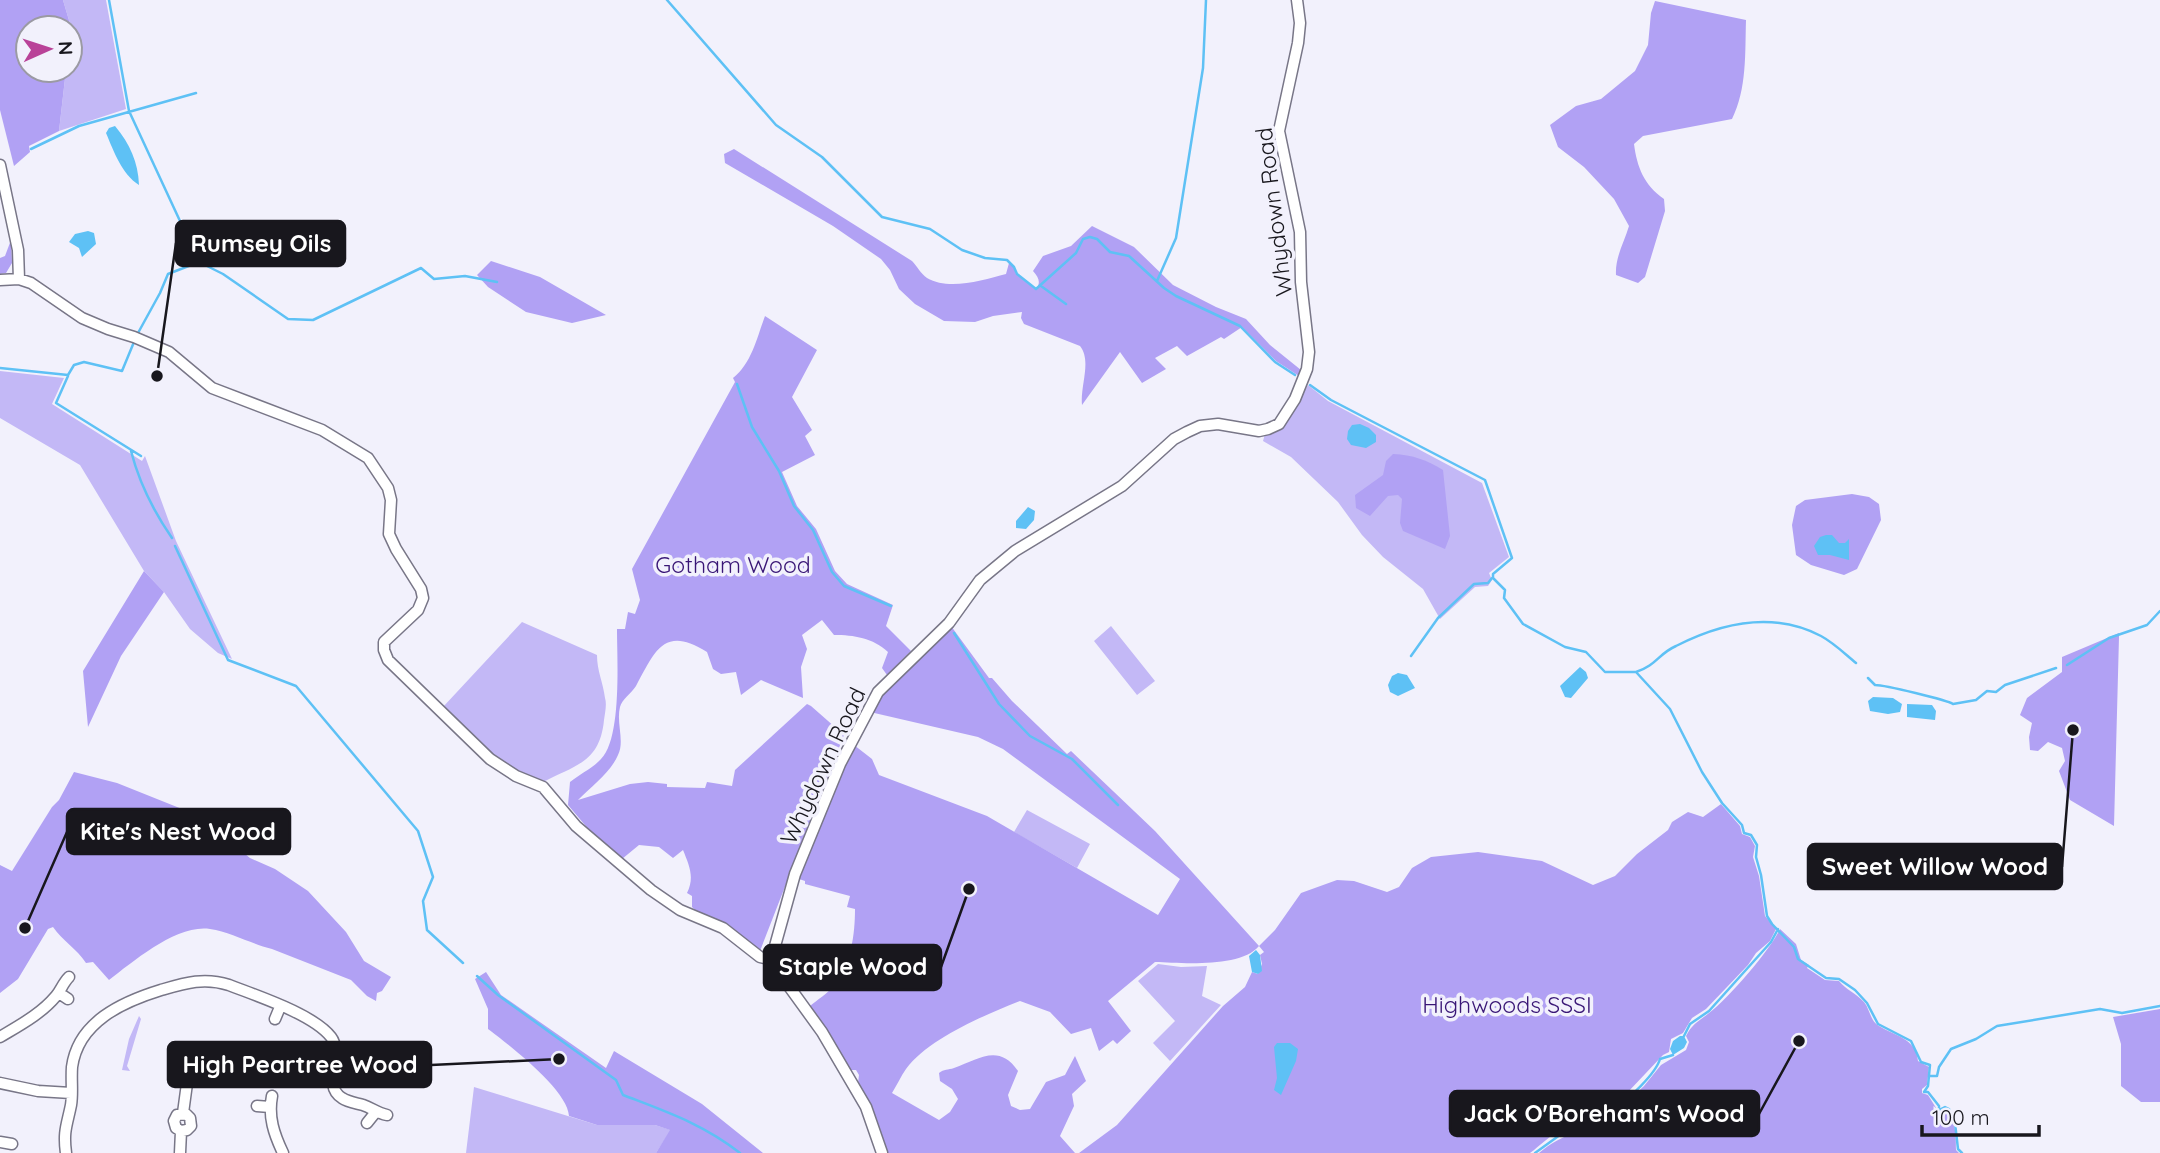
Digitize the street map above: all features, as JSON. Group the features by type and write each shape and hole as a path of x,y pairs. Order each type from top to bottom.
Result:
{"street":[{"name":"Whydown Road","path":"775,960 775,946 783,910 803,852 840,764 877,692 949,623 979,580 1015,551 1122,486 1174,439 1200,426 1217,424 1259,431 1268,429 1279,424 1295,399 1303,380 1308,352 1301,282 1300,232 1279,131 1298,43 1300,23 1297,0"},
{"path":"0,164 18,250 19,279"},
{"path":"0,280 19,279 31,284 82,318 169,352 212,388 322,430 368,458 388,488 391,500 389,534 421,589 423,598 418,610 388,635 384,642 388,660 490,760 516,776 543,787 576,826 651,890 680,910 723,928 760,957 775,960 780,974 822,1032 866,1107 882,1153"},
{"path":"0,1037 64,996 61,985 69,977"},
{"path":"66,1153 65,1124 71,1105 72,1066 76,1053 91,1028 121,1004 200,980 229,985 311,1019 332,1038 335,1047 333,1077 336,1093 342,1098 366,1106 375,1113 387,1115"},
{"path":"275,1019 280,1007"},
{"path":"174,1074 203,1079"},
{"path":"180,1153 181,1131 176,1128 174,1121 177,1115 183,1113 188,1076"},
{"path":"0,1083 38,1091 71,1093"},
{"path":"257,1106 271,1101 274,1132 283,1153"},
{"path":"368,1123 375,1113"},
{"path":"0,1142 12,1144"}],"shaded area":[{"path":"63,0 106,0 126,109 59,131 64,84 84,84 84,14 67,14"},
{"path":"0,371 64,378 52,404 142,461 145,456 176,541 232,659 218,653 190,629 164,592 144,571 80,465 0,418"},
{"path":"1308,385 1328,401 1482,483 1509,557 1489,573 1492,580 1488,586 1475,587 1440,619 1423,589 1383,557 1362,535 1338,502 1291,457 1263,441 1265,434 1288,419"},
{"path":"522,622 597,655 606,700 602,734 592,754 576,766 543,782 502,764 443,707"},
{"path":"1111,626 1155,681 1137,695 1094,641"},
{"path":"1027,810 1090,844 1077,868 1014,832"},
{"path":"1158,964 1207,966 1202,996 1221,1005 1170,1061 1153,1043 1175,1021 1138,981"},
{"path":"139,1016 141,1019 127,1066 130,1071 122,1070 129,1039"},
{"path":"474,1087 597,1125 655,1125 671,1130 656,1153 466,1153"}],"green space":[{"path":"0,0 63,0 67,14 14,14 14,84 64,84 59,131 29,146 30,152 14,166 0,110"},
{"path":"1655,1 1746,20 1745,58 1743,83 1732,119 1643,136 1634,144 1643,175 1651,188 1664,199 1665,211 1645,277 1638,283 1616,275 1618,256 1629,226 1614,199 1584,167 1558,147 1550,125 1576,106 1601,99 1635,71 1648,45"},
{"path":"734,149 912,261 927,278 945,284 966,283 1006,274 1009,263 1016,274 1036,290 1039,280 1033,271 1043,256 1071,246 1092,226 1134,247 1173,285 1246,319 1270,345 1301,370 1299,376 1276,361 1242,327 1224,339 1221,337 1187,356 1177,346 1155,358 1166,369 1142,383 1120,352 1082,405 1085,359 1080,346 1024,324 1022,312 993,316 975,322 944,321 915,304 899,289 881,259 833,226 725,163 724,154"},
{"path":"11,240 12,263 6,273 0,274 0,258 5,256"},
{"path":"491,261 540,277 606,315 572,323 526,312 488,287 477,275"},
{"name":"Gotham Wood","path":"765,316 817,350 792,397 812,430 805,436 815,455 782,472 797,506 816,529 835,571 847,584 893,605 886,626 911,651 887,675 882,668 888,652 863,638 834,635 822,620 802,635 807,649 801,667 803,698 761,680 741,695 736,672 721,674 713,669 707,652 680,641 662,646 621,704 621,744 615,761 578,800 630,784 648,782 667,784 667,787 705,788 707,782 732,786 735,770 807,704 811,706 844,735 760,951 692,907 692,896 687,893 691,882 690,871 683,850 673,858 659,847 639,845 622,859 590,831 568,805 570,782 601,759 608,749 617,697 617,629 625,629 628,612 635,614 640,600 632,569 735,382 733,378 745,365"},
{"path":"1393,454 1420,459 1443,470 1450,536 1445,549 1403,531 1400,523 1402,499 1398,495 1388,496 1370,516 1356,508 1355,495 1383,475 1386,461"},
{"path":"1852,494 1869,497 1879,504 1881,520 1857,569 1844,575 1811,565 1796,555 1792,525 1796,506 1805,500"},
{"path":"144,571 164,592 121,656 88,727 83,671"},
{"path":"951,626 989,678 1067,754 1071,751 1155,831 1259,946 1239,958 1225,961 1155,962 1108,1001 1131,1031 1117,1044 1113,1040 1099,1051 1091,1028 1071,1034 1050,1012 1020,1001 958,1029 929,1047 906,1069 892,1093 939,1120 950,1112 958,1099 952,1089 940,1081 939,1073 996,1055 1011,1062 1018,1071 1008,1095 1011,1106 1020,1110 1030,1109 1046,1082 1065,1075 1075,1056 1086,1081 1072,1094 1074,1106 1060,1136 1075,1153 888,1153 874,1112 858,1083 859,1075 856,1070 851,1070 809,1007 835,985 845,968 853,939 855,909 847,907 850,896 805,884 805,881 796,878 854,745 872,759 879,775 987,816 1158,915 1180,879 1003,749 978,737 870,712 879,696"},
{"path":"2119,633 2114,826 2070,800 2059,771 2065,761 2062,748 2048,742 2038,751 2030,750 2032,723 2020,715 2027,698 2062,672 2062,657"},
{"path":"74,772 117,783 197,815 250,858 275,869 308,891 346,932 364,961 391,977 382,991 377,993 376,1001 351,980 272,949 210,929 197,929 170,938 143,954 109,980 93,962 86,963 53,927 48,929 18,979 0,993 0,865 12,871 59,800"},
{"name":"Highwoods SSSI","path":"1721,804 1740,826 1742,834 1750,837 1755,846 1753,857 1765,916 1776,929 1770,941 1706,1009 1692,1018 1683,1033 1671,1039 1669,1052 1663,1055 1610,1111 1592,1112 1575,1126 1554,1134 1530,1153 1079,1153 1117,1125 1223,1006 1245,987 1252,972 1258,974 1262,964 1260,955 1264,952 1259,946 1275,930 1301,893 1337,880 1354,881 1387,892 1399,887 1412,868 1431,857 1478,852 1542,861 1593,885 1615,876 1637,854 1668,830 1672,822 1688,812 1703,817"},
{"path":"1780,929 1796,944 1801,960 1809,965 1807,968 1825,980 1839,981 1858,996 1876,1024 1909,1042 1918,1061 1929,1067 1927,1085 1922,1089 1922,1093 1928,1095 1938,1111 1944,1108 1948,1112 1953,1122 1956,1150 1959,1153 1539,1153 1581,1129 1592,1119 1611,1117 1644,1086 1661,1065 1686,1050 1689,1042 1686,1036 1691,1028 1737,986 1759,961"},
{"path":"486,972 501,995 606,1068 614,1051 702,1104 763,1153 656,1153 670,1130 655,1125 597,1125 569,1116 566,1105 548,1081 488,1029 488,1009 475,979"},
{"path":"2160,1009 2160,1102 2141,1102 2121,1086 2121,1044 2113,1017"}],"water":[{"path":"115,126 132,154 139,185 123,169 106,133 109,128"},
{"path":"88,231 94,233 96,244 82,257 79,248 69,242 75,234"},
{"path":"1360,424 1376,435 1376,442 1366,448 1351,445 1347,439 1352,425"},
{"path":"1028,507 1035,511 1034,520 1026,529 1016,528 1016,521"},
{"path":"1832,535 1839,543 1845,543 1849,539 1849,560 1818,555 1814,546 1820,537"},
{"path":"1580,667 1588,678 1571,698 1565,697 1560,686"},
{"path":"1398,673 1407,675 1415,688 1398,696 1390,692 1388,685 1392,676"},
{"path":"1873,697 1893,698 1902,704 1900,712 1888,714 1870,711 1868,701"},
{"path":"1907,704 1932,705 1936,711 1935,720 1907,717"},
{"path":"1256,950 1260,955 1262,971 1258,974 1252,972 1249,956"},
{"path":"1684,1036 1687,1042 1684,1048 1673,1055 1670,1049 1673,1041"},
{"path":"1277,1043 1290,1043 1298,1049 1296,1061 1281,1095 1274,1090 1277,1078 1274,1047"}],"waterway":[{"path":"109,0 129,111 199,262 168,274 138,333"},
{"path":"667,0 776,125 822,157 882,217 930,229 962,250 985,258 1007,260 1017,274 1036,289 1076,253 1083,239 1097,239 1110,252 1129,256 1176,296 1240,326 1275,362 1295,375"},
{"path":"1157,281 1176,238 1203,68 1206,0"},
{"path":"31,149 79,126 196,93"},
{"path":"199,262 223,274 288,319 313,320 421,268 434,279 465,276 497,282"},
{"path":"1041,286 1066,304"},
{"path":"0,368 68,375 74,365 84,362 122,371 134,342"},
{"path":"68,376 56,403 141,456"},
{"path":"737,384 752,427 779,471 794,506 813,530 832,572 844,586 891,606"},
{"path":"1310,385 1331,400 1485,480 1512,558 1493,574 1493,578 1505,590 1504,598 1523,624 1565,647 1586,652 1605,672 1636,672 1670,709 1702,772 1722,803 1742,825 1744,833 1751,835 1757,845 1756,857 1767,916 1772,924 1794,947 1798,959 1826,978 1839,979 1855,990 1867,1003 1878,1024 1911,1041 1921,1062 1930,1065 1928,1086 1924,1092 1928,1092 1939,1110 1945,1107 1949,1109 1955,1123 1958,1149 1962,1153"},
{"path":"131,451 148,496 172,538"},
{"path":"175,546 228,660 296,686 418,831 433,877 423,901 427,930 463,963"},
{"path":"1411,656 1438,618 1474,584 1488,583 1492,578"},
{"path":"2067,665 2109,638 2147,625 2160,611"},
{"path":"1636,672 1649,666 1670,649 1712,631 1766,622 1803,628 1821,636 1856,663"},
{"path":"954,633 999,704 1030,736 1072,759 1118,805"},
{"path":"1868,678 1875,685 1953,704 1976,700 1987,691 1996,692 2005,685 2056,668"},
{"path":"1684,1036 1690,1024 1709,1011 1771,942 1778,929"},
{"path":"477,976 498,995 616,1080 623,1095 698,1126 740,1153"},
{"path":"1930,1076 1937,1076 1939,1067 1951,1049 1976,1039 1997,1026 2100,1009 2122,1013 2160,1006"},
{"path":"1535,1153 1564,1132 1576,1129 1586,1117 1598,1113 1610,1114 1646,1080 1660,1059 1673,1055"},
{"path":"1611,1116 1620,1135"}],"place":[{"name":"Rumsey Oils","path":"157,376"},
{"name":"Sweet Willow Wood","path":"2073,730"},
{"name":"Staple Wood","path":"969,889"},
{"name":"Kite's Nest Wood","path":"25,928"},
{"name":"Jack O'Boreham's Wood","path":"1799,1041"},
{"name":"High Peartree Wood","path":"559,1059"}]}
